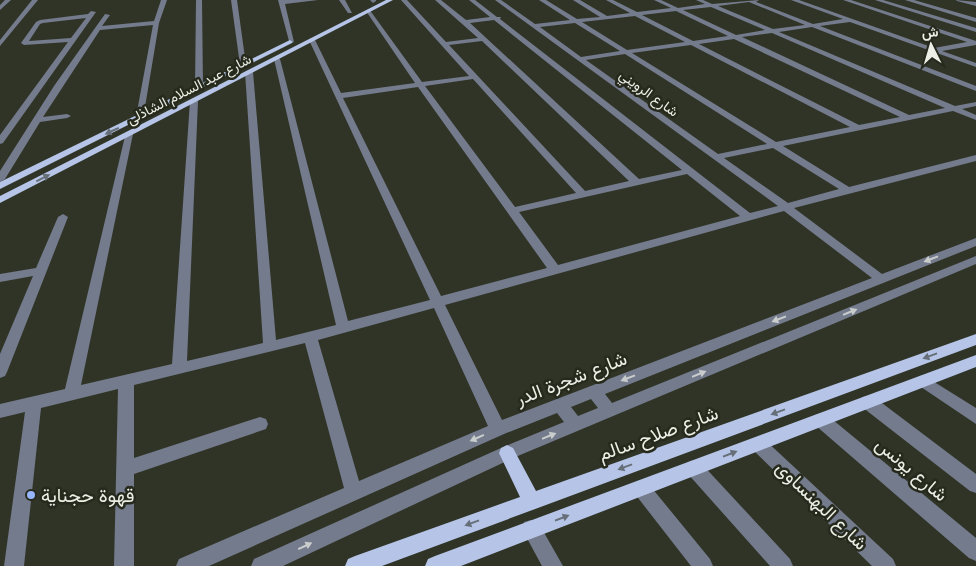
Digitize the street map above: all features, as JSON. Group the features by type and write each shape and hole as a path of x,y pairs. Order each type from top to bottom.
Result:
{"main road":[{"name":"شارع عبد السلام الشاذلى","path":"0,186 199,87 277,59 293,45 374,0"},
{"name":"شارع عبد السلام الشاذلى","path":"0,200 194,100 281,47 312,40 390,0"},
{"name":"شارع صلاح سالم","path":"355,566 976,339"},
{"path":"444,564 531,529 976,361"},
{"path":"507,453 532,501"}],"street":[{"path":"0,8 8,0"},
{"path":"0,44 35,0"},
{"path":"140,117 156,23 167,0"},
{"path":"199,0 199,87"},
{"path":"234,0 246,69 270,347"},
{"path":"293,45 281,2 315,0"},
{"path":"342,0 350,12"},
{"path":"404,0 582,194"},
{"path":"438,0 465,22 636,182"},
{"path":"472,0 499,18 688,171 748,216"},
{"name":"شارع الرويني","path":"498,0 515,16 534,26 716,156 881,279"},
{"path":"542,0 847,190"},
{"path":"576,0 607,18"},
{"path":"609,0 858,128"},
{"path":"657,0 909,118"},
{"path":"699,0 976,118"},
{"path":"534,26 751,0 976,89"},
{"path":"794,0 976,66"},
{"path":"846,0 976,43"},
{"path":"878,0 976,30"},
{"path":"908,0 973,19"},
{"path":"927,0 976,14"},
{"path":"959,0 976,4"},
{"path":"369,11 420,85 556,271"},
{"path":"0,141 92,14 38,22 24,43 73,40"},
{"path":"0,179 106,15"},
{"path":"465,22 499,18"},
{"path":"901,26 973,19"},
{"path":"579,58 850,20"},
{"path":"98,28 156,23"},
{"path":"876,30 892,27"},
{"path":"444,44 483,39"},
{"path":"312,40 498,428"},
{"path":"933,50 976,43"},
{"path":"63,54 81,53"},
{"path":"277,59 343,327"},
{"path":"339,96 475,77"},
{"path":"179,368 194,100"},
{"path":"716,156 976,104"},
{"path":"37,120 67,116"},
{"path":"72,394 129,134"},
{"path":"0,411 310,337 556,271 785,206 976,158"},
{"path":"511,211 688,171"},
{"path":"0,372 63,217"},
{"name":"شارع شجرة الدر","path":"186,566 498,428 976,242"},
{"path":"261,566 507,453 976,260"},
{"path":"0,278 41,271"},
{"path":"310,337 354,493"},
{"path":"923,381 976,417"},
{"path":"124,566 126,382"},
{"path":"594,391 609,411"},
{"path":"868,402 976,485"},
{"path":"14,566 34,403"},
{"path":"560,404 574,425"},
{"name":"شارع يونس","path":"821,420 976,551"},
{"path":"124,469 260,424"},
{"name":"شارع البهنساوى","path":"758,444 886,566"},
{"path":"694,468 783,566"},
{"path":"641,488 703,566"},
{"path":"531,529 553,566"}],"place":[{"name":"قهوة حجناية","path":"31,495"}]}
